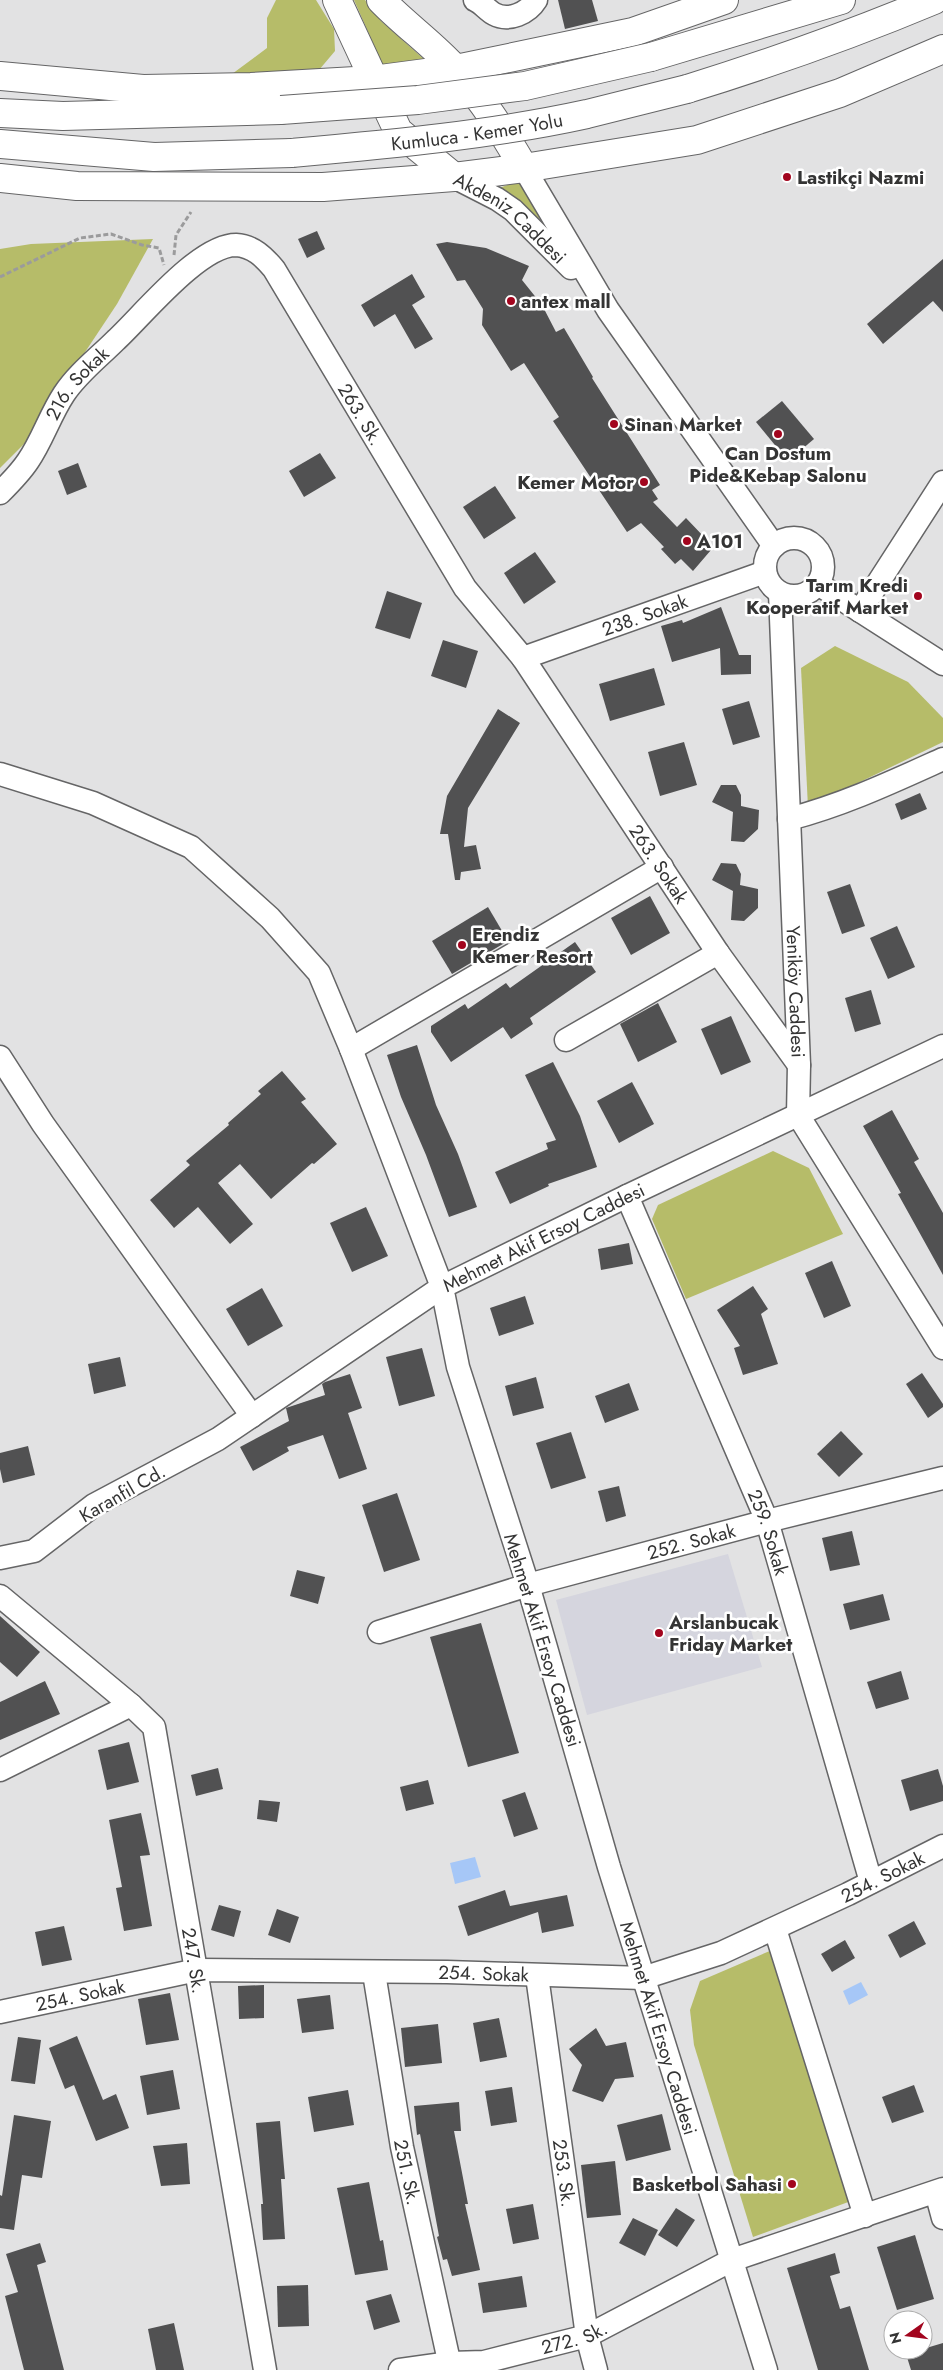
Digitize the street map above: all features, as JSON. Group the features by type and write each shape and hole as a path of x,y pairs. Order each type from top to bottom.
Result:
{"main road":[{"name":"Akdeniz Caddesi","path":"337,0 372,80 398,131 454,176"},
{"name":"Akdeniz Caddesi","path":"381,0 456,69 490,111 524,168"},
{"path":"0,76 143,89 251,88 372,80 456,69 633,32 724,0"},
{"name":"Kumluca - Kemer Yolu","path":"0,113 63,116 281,110 418,100 525,86 651,57 841,0"},
{"name":"Kumluca - Kemer Yolu","path":"0,144 154,157 292,153 399,143 531,124 586,114 687,88 760,66 862,30 934,0"},
{"path":"0,178 77,186 323,187 524,168 697,140 840,93 943,49"}],"street":[{"path":"475,0 494,14 509,17 523,13 536,0"},
{"name":"Akdeniz Caddesi","path":"524,168 608,310 774,546"},
{"name":"Akdeniz Caddesi","path":"454,176 497,199 513,210 557,253 608,310"},
{"name":"263. Sk.","path":"170,285 219,249 236,245 250,248 263,255 274,269 465,588 523,658"},
{"name":"216. Sokak","path":"0,493 28,461 63,395 80,373 117,339 170,285"},
{"path":"860,611 943,482"},
{"path":"801,538 813,545 821,556 823,571 818,584 807,593 800,595 793,596 780,593 770,584 765,572 768,554 774,546 786,539 801,538"},
{"name":"238. Sokak","path":"523,658 765,572"},
{"path":"818,584 943,664"},
{"name":"Yeniköy Caddesi","path":"780,593 799,1066 798,1115"},
{"name":"263. Sokak","path":"523,658 718,953 799,1066"},
{"path":"789,819 861,796 943,759"},
{"path":"0,774 93,803 191,847 270,918 319,974 351,1049 442,1287"},
{"path":"351,1049 662,868"},
{"path":"566,1040 718,953"},
{"name":"Mehmet Akif Ersoy Caddesi","path":"766,2370 643,1978 528,1585 458,1367 442,1287 627,1196 943,1046"},
{"path":"0,1057 43,1124 252,1416"},
{"path":"798,1115 943,1348"},
{"name":"259. Sokak","path":"627,1196 767,1521 871,1882"},
{"name":"Karanfil Cd.","path":"0,1558 34,1551 94,1505 218,1439 442,1287"},
{"name":"252. Sokak","path":"378,1632 528,1585 767,1521 943,1478"},
{"name":"247. Sk.","path":"0,1596 131,1705 154,1727 265,2370"},
{"path":"0,1770 131,1705"},
{"name":"254. Sokak","path":"0,2012 197,1970 374,1973 447,1972 643,1978 721,1953 775,1929 943,1846"},
{"path":"775,1929 865,2216"},
{"name":"251. Sk.","path":"374,1973 402,2147 450,2367"},
{"name":"253. Sk.","path":"537,1976 587,2336 596,2370"},
{"path":"939,2190 943,2218"},
{"name":"272. Sk.","path":"400,2370 450,2367 484,2362 587,2336 732,2260 939,2190"}],"path":[{"path":"170,285 176,235 191,212"},
{"path":"0,277 80,238 111,234 142,246 158,248 170,285"}],"shaded area":[{"name":"Arslanbucak Friday Market","path":"728,1554 762,1667 587,1715 556,1600"}],"green space":[{"path":"276,0 316,0 334,29 335,51 319,70 232,74 267,48 267,18"},
{"path":"354,0 365,0 381,21 426,61 384,68"},
{"path":"523,179 543,221 490,188 502,187"},
{"path":"153,239 117,304 24,444 0,468 0,249 31,244"},
{"path":"835,646 908,682 943,718 943,742 808,807 801,668"},
{"path":"773,1151 809,1168 843,1234 686,1299 652,1219 658,1205"},
{"path":"772,1950 851,2201 753,2237 694,2045 690,2010 700,1981"}],"water":[{"path":"475,1857 481,1877 455,1884 450,1863"},
{"path":"861,1982 868,1995 849,2005 843,1991"}],"building":[{"path":"558,0 592,0 598,21 565,29"},
{"path":"317,231 325,249 307,258 298,239"},
{"path":"447,242 486,248 529,266 522,280 542,305 556,332 564,328 592,378 660,485 652,490 658,499 653,502 677,527 686,518 706,539 703,542 711,550 693,571 681,559 675,564 661,549 664,547 641,523 627,532 553,421 559,417 524,363 511,371 482,325 483,309 465,280 457,281 436,244"},
{"path":"943,259 943,312 933,301 883,344 867,324"},
{"path":"412,274 425,297 412,305 433,339 415,349 395,314 374,327 361,305"},
{"path":"782,401 814,439 788,461 756,422"},
{"path":"320,453 336,478 304,497 289,471"},
{"path":"78,463 87,487 67,495 58,471"},
{"path":"495,486 516,518 484,539 463,507"},
{"path":"535,552 556,582 524,604 504,573"},
{"path":"387,591 422,603 410,639 375,628"},
{"path":"721,607 739,655 751,655 751,674 721,675 720,648 672,662 661,626 682,620 683,623"},
{"path":"443,640 478,651 466,688 431,676"},
{"path":"654,668 665,705 610,721 599,684"},
{"path":"749,701 760,737 733,745 722,709"},
{"path":"498,709 520,723 468,808 464,847 476,845 481,869 461,872 460,880 455,880 448,834 440,834 447,796"},
{"path":"684,742 697,785 660,796 648,752"},
{"path":"721,785 736,785 741,795 741,806 759,810 758,829 744,842 731,841 733,812 712,802"},
{"path":"920,793 927,809 901,820 895,804"},
{"path":"721,863 736,864 741,874 740,885 758,889 758,908 744,921 731,920 733,891 712,880"},
{"path":"850,884 865,926 842,934 827,892"},
{"path":"650,896 670,933 631,955 611,918"},
{"path":"488,907 508,941 452,974 432,941"},
{"path":"897,926 915,967 888,979 870,938"},
{"path":"575,942 596,972 530,1018 533,1024 511,1039 503,1027 451,1062 431,1032 431,1026 465,1004 468,1009 506,983 510,988"},
{"path":"871,990 881,1024 855,1032 845,998"},
{"path":"658,1003 677,1042 638,1062 620,1024"},
{"path":"731,1016 751,1062 721,1075 701,1029"},
{"path":"417,1045 436,1105 458,1154 477,1207 449,1217 426,1155 401,1097 387,1055"},
{"path":"553,1062 580,1116 597,1167 548,1184 549,1186 510,1204 495,1172 548,1149 546,1143 556,1140 525,1075"},
{"path":"282,1071 306,1099 301,1102 337,1144 271,1199 240,1164 218,1183 253,1224 230,1244 198,1207 174,1228 150,1200 190,1165 186,1161 229,1125 228,1123 261,1094 258,1091"},
{"path":"632,1082 654,1124 619,1143 597,1101"},
{"path":"892,1110 919,1159 914,1162 943,1213 943,1275 898,1194 901,1193 863,1126"},
{"path":"366,1207 388,1256 352,1272 330,1223"},
{"path":"629,1243 633,1264 601,1270 598,1249"},
{"path":"832,1261 851,1306 824,1318 805,1273"},
{"path":"753,1286 768,1309 761,1314 778,1364 743,1375 734,1348 740,1346 717,1310"},
{"path":"262,1288 283,1326 248,1346 226,1309"},
{"path":"525,1296 534,1324 499,1336 490,1308"},
{"path":"422,1348 435,1396 399,1406 386,1357"},
{"path":"120,1357 126,1386 94,1394 88,1364"},
{"path":"922,1373 943,1404 943,1407 928,1418 906,1384"},
{"path":"350,1374 362,1408 348,1413 367,1469 339,1479 323,1435 287,1447 289,1451 253,1471 240,1447 289,1421 286,1408 325,1395 322,1384 325,1382"},
{"path":"536,1377 544,1408 513,1416 505,1386"},
{"path":"629,1383 639,1410 605,1423 595,1396"},
{"path":"841,1431 863,1454 839,1477 817,1454"},
{"path":"571,1432 586,1478 551,1489 536,1443"},
{"path":"28,1446 35,1475 3,1483 0,1469 0,1453"},
{"path":"619,1486 626,1516 606,1522 598,1491"},
{"path":"397,1493 420,1560 384,1572 362,1505"},
{"path":"852,1531 860,1565 830,1571 822,1538"},
{"path":"297,1570 325,1577 318,1604 290,1596"},
{"path":"883,1594 890,1620 850,1630 843,1604"},
{"path":"0,1616 40,1652 17,1677 0,1662"},
{"path":"481,1623 519,1753 468,1767 430,1637"},
{"path":"901,1671 909,1699 876,1709 867,1682"},
{"path":"45,1681 60,1714 0,1740 0,1702"},
{"path":"129,1742 139,1782 107,1790 98,1750"},
{"path":"218,1768 223,1789 196,1796 191,1775"},
{"path":"938,1769 943,1786 943,1801 910,1811 901,1780"},
{"path":"428,1780 434,1804 406,1811 400,1787"},
{"path":"525,1792 538,1829 514,1837 502,1800"},
{"path":"259,1800 280,1802 277,1822 257,1819"},
{"path":"141,1813 150,1855 140,1856 152,1926 124,1931 116,1888 122,1887 109,1820"},
{"path":"505,1890 510,1906 567,1895 574,1926 542,1933 538,1912 468,1936 458,1906"},
{"path":"219,1905 241,1911 234,1937 211,1930"},
{"path":"277,1909 299,1917 290,1943 268,1935"},
{"path":"914,1921 926,1944 900,1958 888,1935"},
{"path":"64,1926 72,1960 42,1966 35,1932"},
{"path":"845,1940 855,1958 832,1972 821,1954"},
{"path":"264,1985 264,2018 239,2019 238,1986"},
{"path":"170,1993 179,2040 146,2045 138,1999"},
{"path":"330,1995 334,2029 302,2033 297,1999"},
{"path":"499,2018 507,2057 480,2062 473,2023"},
{"path":"438,2024 442,2063 405,2067 401,2028"},
{"path":"596,2028 606,2046 626,2042 634,2077 615,2079 603,2102 572,2091 582,2065 569,2049"},
{"path":"77,2036 103,2100 116,2094 129,2128 96,2141 74,2085 65,2089 49,2048"},
{"path":"18,2037 41,2040 35,2084 11,2081"},
{"path":"173,2070 180,2109 147,2115 140,2076"},
{"path":"914,2085 924,2112 892,2123 882,2097"},
{"path":"512,2087 517,2122 491,2126 485,2091"},
{"path":"348,2090 354,2125 314,2132 308,2097"},
{"path":"459,2102 461,2131 454,2131 468,2204 465,2204 480,2270 452,2276 447,2259 443,2260 437,2237 439,2236 420,2134 417,2135 414,2106"},
{"path":"662,2114 671,2150 626,2161 617,2125"},
{"path":"14,2115 51,2121 42,2178 22,2175 14,2230 0,2228 0,2195 2,2196"},
{"path":"280,2121 285,2179 281,2179 285,2239 263,2240 261,2204 263,2204 256,2123"},
{"path":"187,2143 190,2184 161,2186 153,2146"},
{"path":"615,2161 621,2215 587,2218 581,2165"},
{"path":"369,2182 380,2241 383,2240 388,2270 355,2275 337,2188"},
{"path":"533,2204 539,2239 513,2244 506,2209"},
{"path":"676,2208 695,2220 677,2247 658,2235"},
{"path":"633,2218 658,2230 645,2256 619,2243"},
{"path":"915,2235 934,2299 897,2310 877,2247"},
{"path":"40,2243 46,2262 37,2265 64,2370 24,2370 5,2296 18,2292 6,2254"},
{"path":"835,2253 840,2273 830,2276 840,2309 850,2306 869,2370 818,2370 787,2268"},
{"path":"522,2276 527,2307 483,2313 478,2283"},
{"path":"308,2285 309,2326 278,2327 277,2286"},
{"path":"391,2294 400,2322 374,2330 366,2301"},
{"path":"174,2323 184,2370 156,2370 148,2329"},
{"path":"943,2343 943,2370 911,2370 908,2360 933,2360 933,2346"}],"place":[{"name":"Lastikçi Nazmi","path":"787,177"},
{"name":"antex mall","path":"511,301"},
{"name":"Sinan Market","path":"614,424"},
{"name":"Can Dostum Pide&Kebap Salonu","path":"778,434"},
{"name":"Kemer Motor","path":"644,482"},
{"name":"A101","path":"687,541"},
{"name":"Tarım Kredi Kooperatif Market","path":"918,596"},
{"name":"Erendiz Kemer Resort","path":"462,945"},
{"name":"Arslanbucak Friday Market","path":"659,1633"},
{"name":"Basketbol Sahasi","path":"792,2184"}]}
